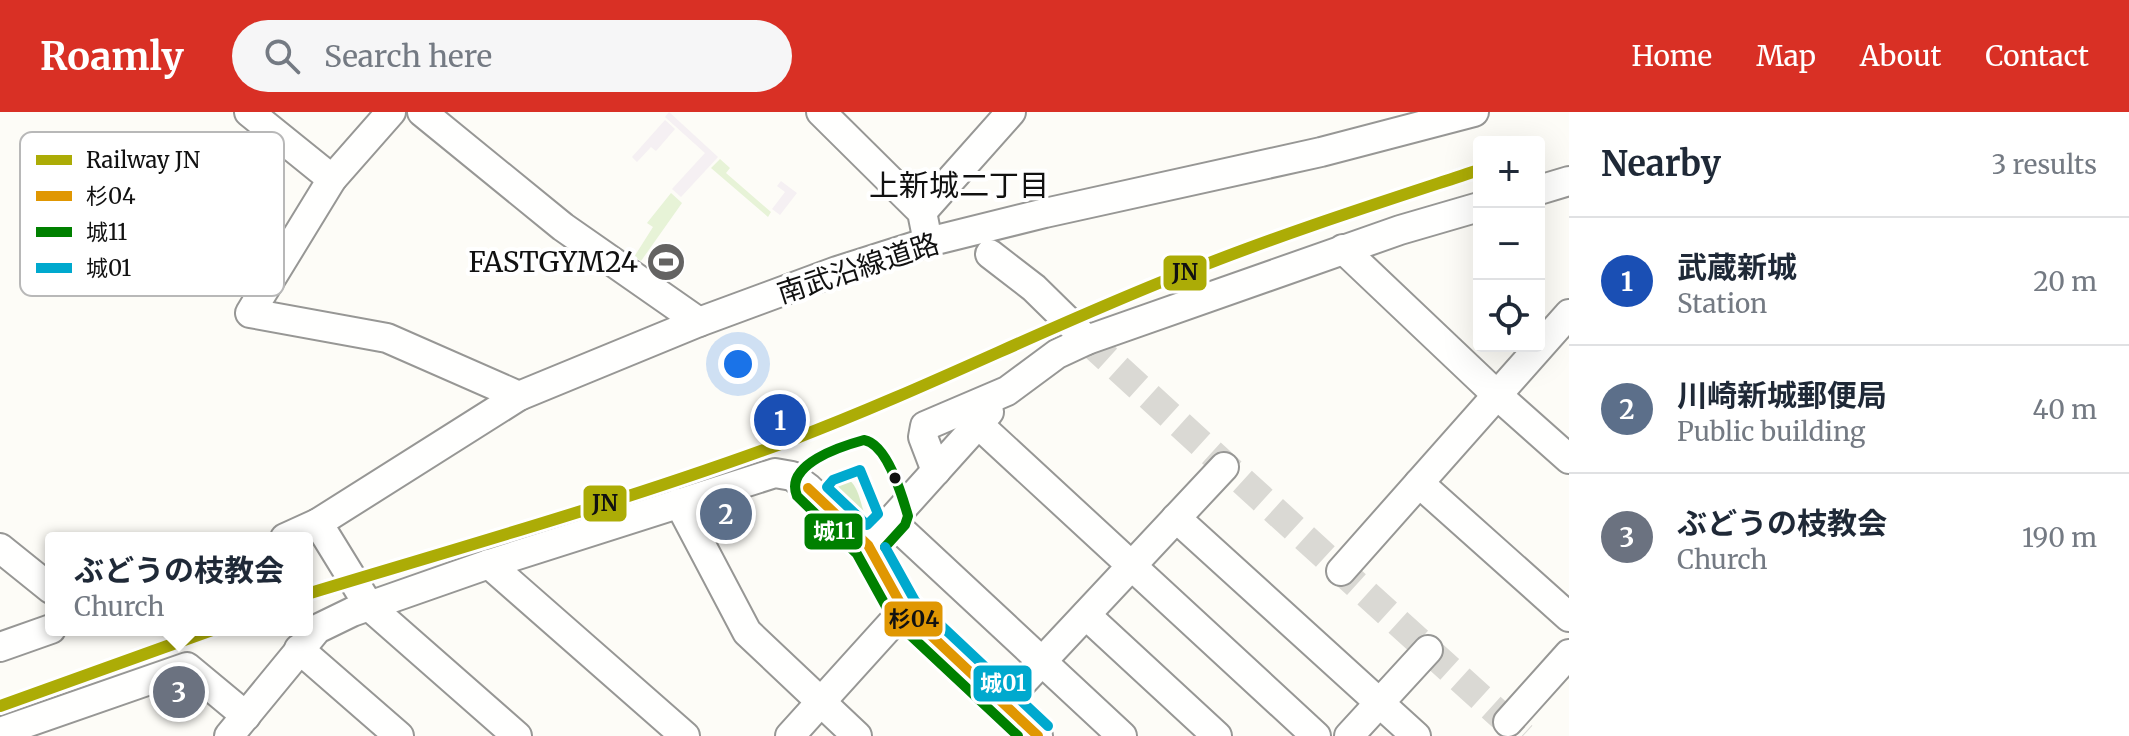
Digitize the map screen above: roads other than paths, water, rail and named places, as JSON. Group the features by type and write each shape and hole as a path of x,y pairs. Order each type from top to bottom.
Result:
{"street":[{"path":"249,112 274,132"},
{"path":"284,257 332,179 391,112"},
{"path":"422,112 563,227 699,322"},
{"path":"821,112 922,212 928,242"},
{"path":"922,212 1011,112"},
{"name":"南武沿線道路","path":"298,532 318,523 519,396 699,322 837,271 928,242 1321,152 1474,112"},
{"path":"284,140 332,179"},
{"path":"1545,188 1569,181"},
{"path":"868,545 1007,391 1057,354 1087,340 1343,249 1476,208"},
{"path":"1343,249 1569,459"},
{"path":"990,254 1034,288 1087,340"},
{"path":"260,296 250,313 387,338 519,396"},
{"path":"1341,571 1569,314"},
{"path":"936,471 923,437 925,426 1007,391"},
{"path":"978,424 1316,736"},
{"path":"1003,703 1224,467"},
{"path":"313,633 361,609 489,564 766,474 792,476 868,545 904,610 1038,736"},
{"path":"1419,483 1569,617"},
{"path":"679,503 747,632 857,736"},
{"path":"1176,518 1416,736"},
{"path":"891,521 1122,736"},
{"path":"318,523 361,609 517,736"},
{"path":"0,548 45,584"},
{"path":"489,564 685,736"},
{"path":"790,736 904,610"},
{"path":"1086,615 1217,736"},
{"path":"0,647 45,631"},
{"path":"6,733 187,667 238,726 311,636"},
{"path":"299,649 399,736"},
{"path":"1349,736 1428,650"},
{"path":"1508,722 1569,654"}],"tunnel":[{"path":"1087,340 1523,736"}],"rail line":[{"name":"JN","path":"313,592 611,502 731,462 891,399 1189,271 1473,172"},
{"name":"JN","path":"0,706 195,636"}],"place":[{"name":"FASTGYM24","path":"666,262"},
{"name":"武蔵新城","path":"780,420"},
{"name":"川崎新城郵便局","path":"726,514"},
{"name":"ぶどうの枝教会","path":"179,692"}],"district":[{"name":"上新城二丁目","path":"959,186"}]}
